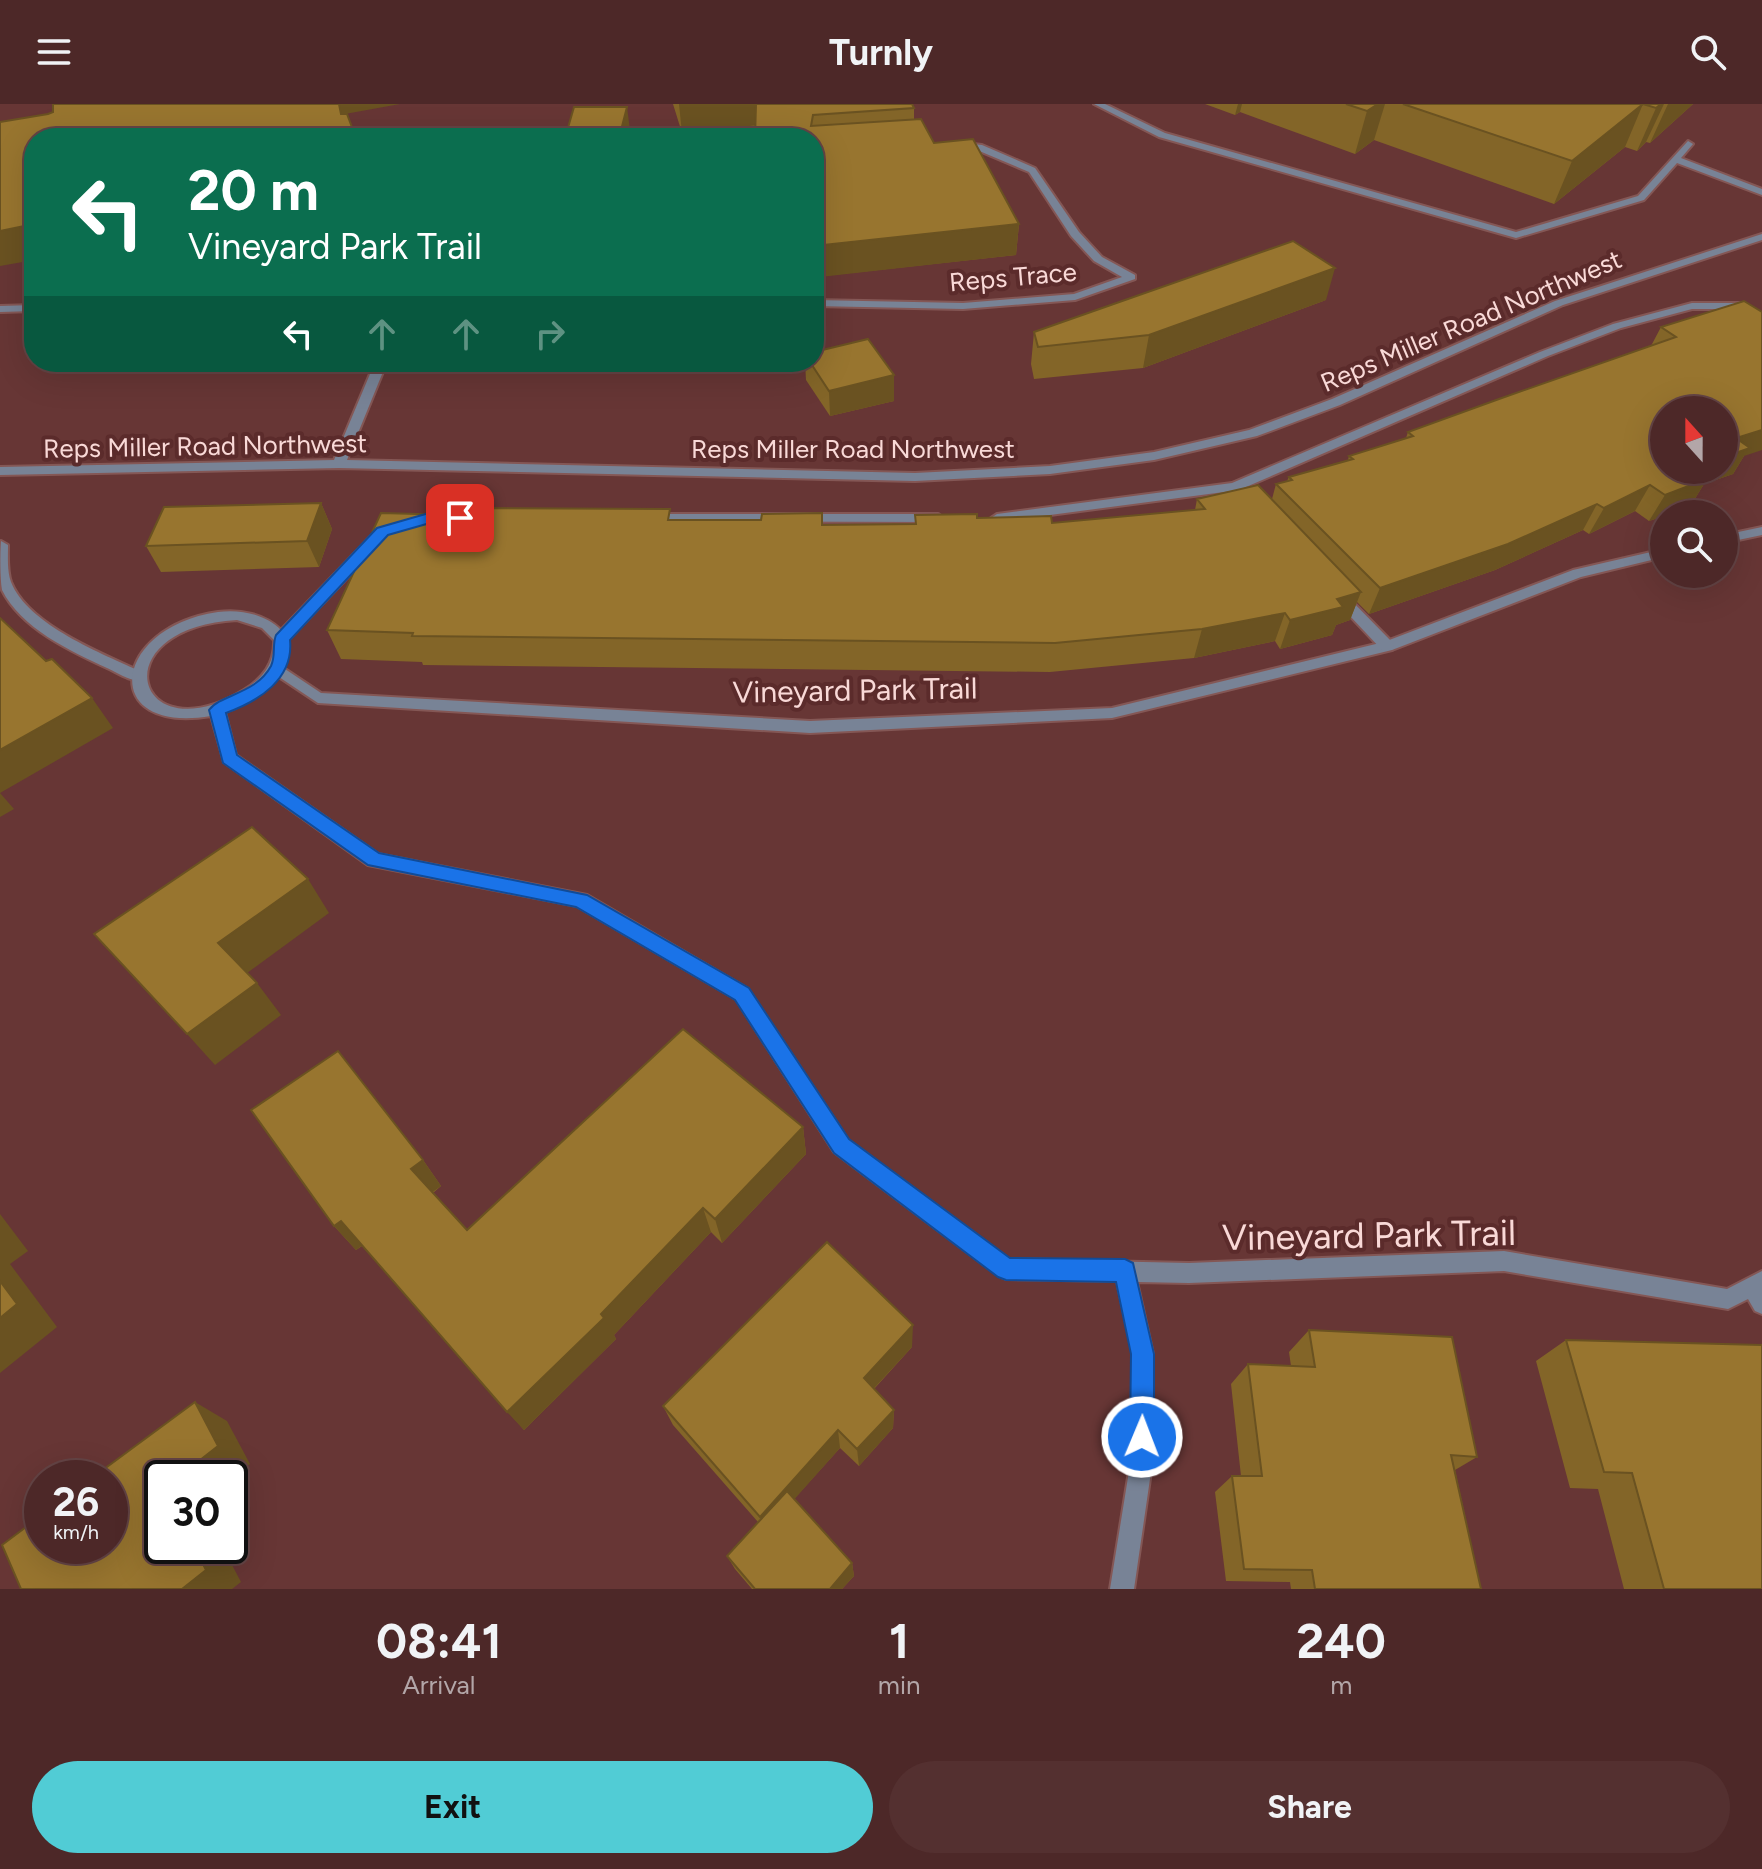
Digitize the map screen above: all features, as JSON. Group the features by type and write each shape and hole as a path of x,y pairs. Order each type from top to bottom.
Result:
{"street":[{"path":"1098,104 1162,135 1516,235 1641,198 1688,144"},
{"name":"Reps Trace","path":"824,303 963,306 1005,303 1075,297 1131,277 1098,259 1075,234 1032,170 979,147 940,144"},
{"path":"1675,159 1762,192"},
{"name":"Reps Miller Road Northwest","path":"0,471 339,464 915,477 1050,470 1154,456 1253,433 1336,402 1559,303 1762,237"},
{"path":"977,518 1009,518 1235,487 1544,354 1617,326 1692,306 1739,306 1762,320"},
{"path":"0,309 24,308"},
{"path":"339,464 377,372"},
{"path":"1235,487 1246,498"},
{"path":"633,518 946,518"},
{"path":"281,639 382,532 394,528"},
{"path":"1738,536 1762,531"},
{"path":"1,545 5,583 20,603 54,635 137,676"},
{"name":"Vineyard Park Trail","path":"277,671 318,698 810,727 1112,713 1387,646 1578,573 1650,556"},
{"path":"1333,589 1387,646"},
{"path":"238,615 257,619 272,627 281,639 283,654 277,671 242,701 217,710 192,714 168,712 150,704 140,692 137,676 142,660 154,645 172,632 205,619 238,615"},
{"name":"Vineyard Park Trail","path":"217,710 229,758 374,860 581,900 742,994 841,1146 1006,1269 1189,1273 1504,1261 1728,1299 1759,1290"},
{"path":"1122,1589 1141,1465 1143,1354 1125,1271"}],"building":[{"path":"53,104 339,104 341,114 347,114 352,128 24,128 24,226 0,231 0,122 53,112"},
{"path":"756,104 912,104 914,108 813,115 811,126 921,119 934,143 973,139 1019,224 824,245 824,128 755,128"},
{"path":"1346,104 1378,104 1367,111"},
{"path":"1403,104 1643,104 1572,161"},
{"path":"574,107 627,107 622,128 568,128"},
{"path":"1293,241 1335,268 1149,335 1038,347 1034,332"},
{"path":"1744,301 1762,312 1762,430 1738,437 1738,396 1650,396 1650,484 1694,484 1665,495 1650,485 1604,508 1597,504 1508,544 1380,588 1276,484 1413,436 1408,432 1676,337 1661,327"},
{"path":"868,339 894,375 829,391 817,372 824,372 824,350"},
{"path":"1738,439 1750,448 1738,452"},
{"path":"1258,485 1361,592 1337,599 1343,607 1290,620 1285,613 1202,629 1055,643 412,636 413,633 327,630 381,513 455,515 457,508 670,509 668,520 761,520 762,514 822,513 822,525 916,524 915,515 977,514 977,518 1051,516 1052,523 1205,509 1197,499"},
{"path":"321,503 307,541 146,546 164,507"},
{"path":"0,618 46,661 52,659 92,698 0,750"},
{"path":"252,827 308,879 218,943 257,983 187,1034 94,934"},
{"path":"683,1029 803,1127 715,1219 703,1208 601,1314 604,1318 507,1412 341,1221 334,1226 251,1110 338,1051 423,1160 411,1169 467,1230"},
{"path":"827,1242 913,1325 864,1378 894,1410 857,1449 838,1430 760,1517 663,1406"},
{"path":"0,1281 17,1304 0,1318"},
{"path":"1309,1330 1452,1337 1477,1457 1451,1455 1481,1589 1315,1589 1312,1570 1244,1569 1232,1476 1262,1476 1248,1364 1315,1367"},
{"path":"1566,1340 1762,1345 1762,1589 1664,1589 1632,1473 1604,1472"},
{"path":"195,1402 218,1446 200,1460 144,1460 144,1564 203,1564 206,1570 182,1589 21,1589 2,1545 24,1528 24,1564 128,1564 128,1460 116,1460"},
{"path":"787,1491 852,1563 830,1589 755,1589 727,1556"}],"route":[{"path":"460,518 429,518 382,532 281,639 283,654 277,671 242,701 217,710 229,758 374,860 581,900 742,994 841,1146 1006,1269 1125,1271 1143,1354 1142,1437"}]}
